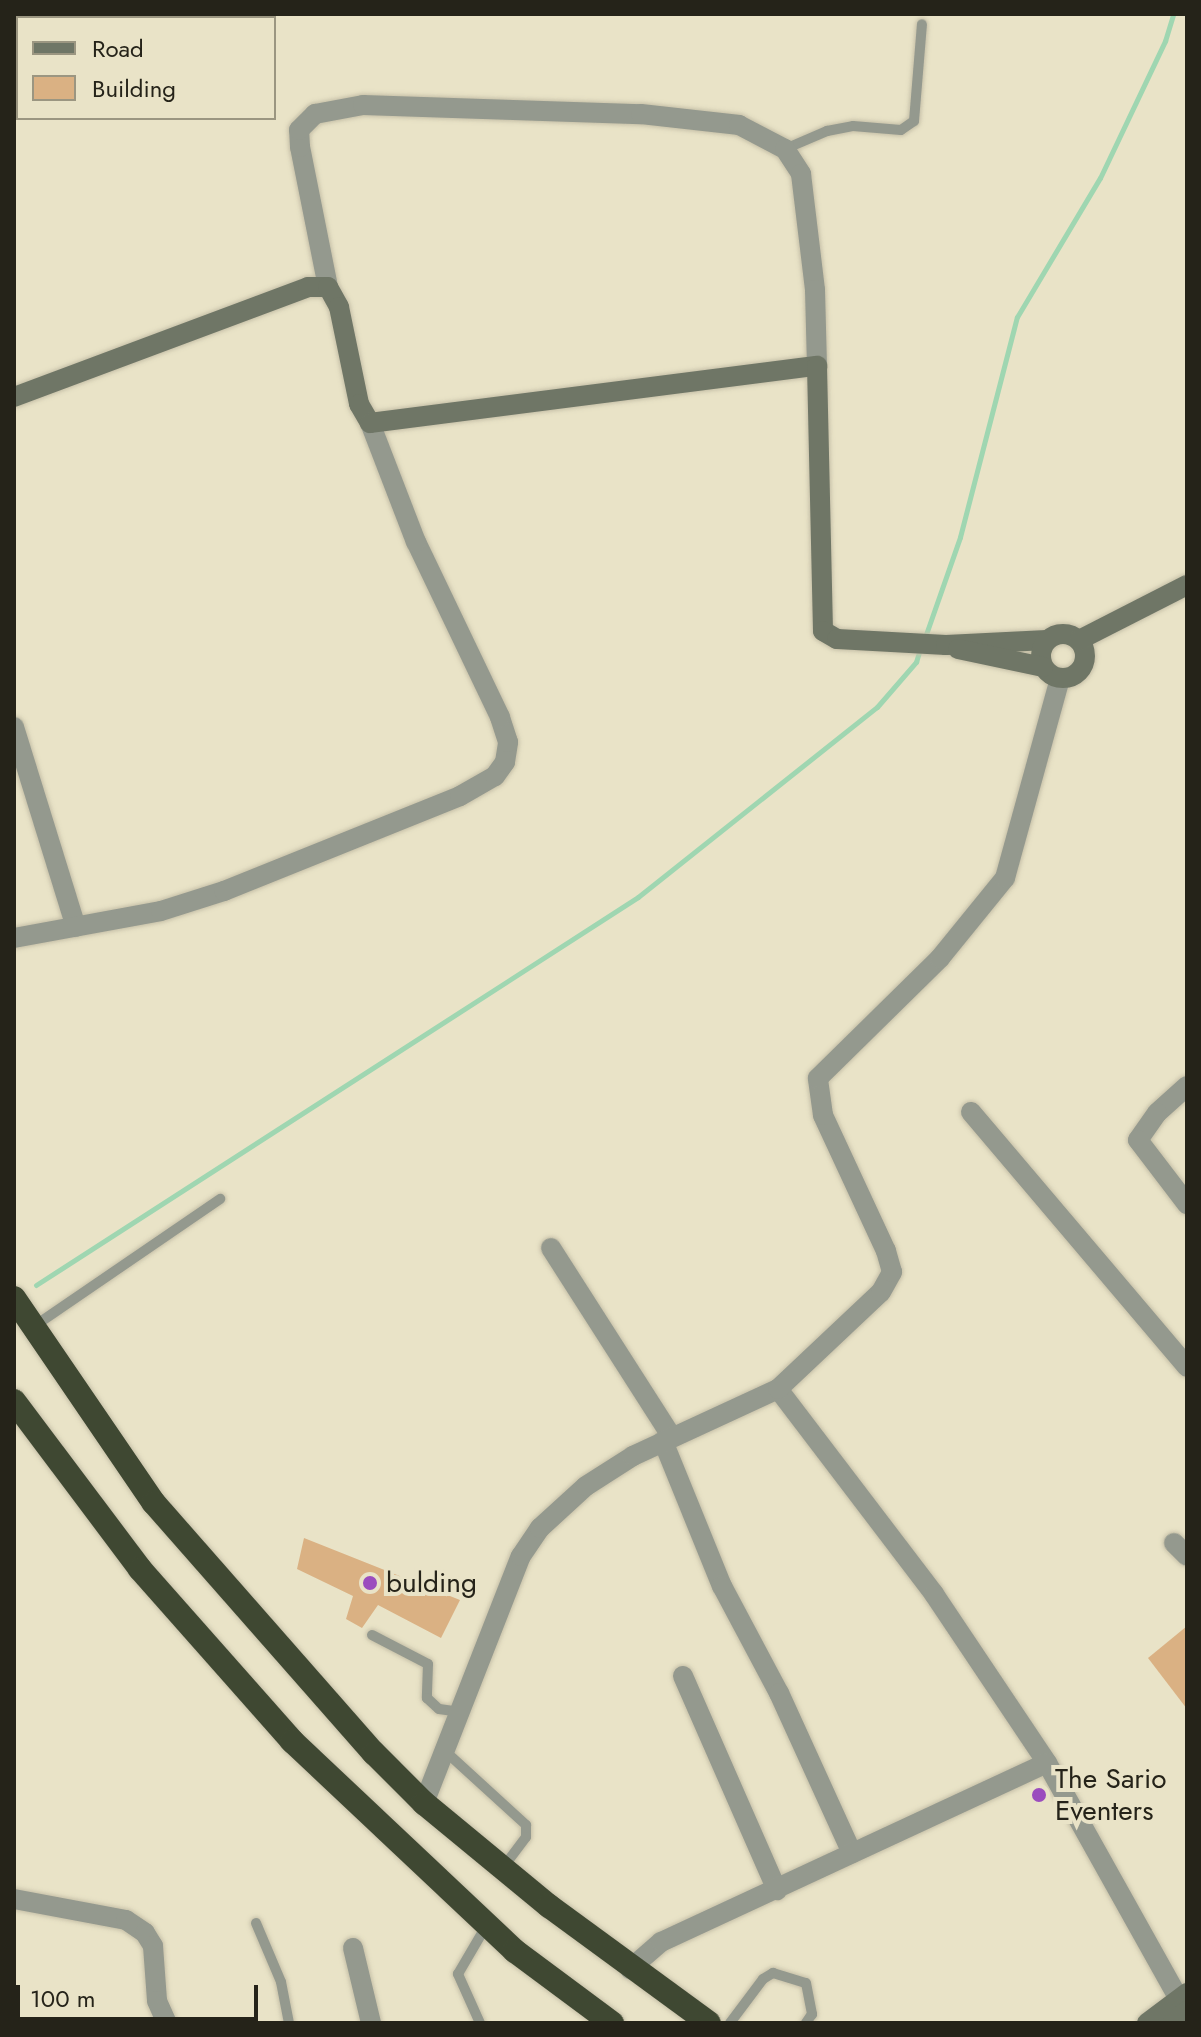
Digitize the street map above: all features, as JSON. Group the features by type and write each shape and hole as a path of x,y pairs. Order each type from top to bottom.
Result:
{"highway":[{"path":"14,1298 31,1328 154,1503 294,1667 424,1803 630,1969 709,2023"},
{"path":"14,1401 73,1485 207,1651 292,1741 486,1926 612,2023"}],"street":[{"path":"14,938 161,911 224,891 460,796 495,776 505,762 508,742 500,717 416,542 370,423 359,404 339,307 328,287 299,130 308,118 337,107 641,114 739,125 785,149 801,174 808,215 817,366 823,631 837,639 946,645 1047,640 1066,634 1079,640 1085,652 1083,666 1074,676 946,645"},
{"path":"14,397 261,302 308,287 328,287"},
{"path":"370,423 817,366"},
{"path":"1079,640 1187,585"},
{"path":"424,1803 463,1712 521,1556 540,1528 586,1486 667,1439 778,1389 859,1318 892,1272 823,1115 818,1078 940,958 1005,878 1052,672 1041,653 1047,640"},
{"path":"14,727 76,927"},
{"path":"1187,1086 1157,1113 1138,1140 1187,1204"},
{"path":"971,1112 1187,1367"},
{"path":"551,1248 667,1439 722,1586 779,1693 852,1853"},
{"path":"778,1389 934,1594 1047,1763 1184,2001"},
{"path":"683,1676 777,1890"},
{"path":"630,1969 661,1942 1047,1763"},
{"path":"14,1899 126,1920 145,1933 153,1946 157,2001 167,2023"},
{"path":"353,1948 371,2023"},
{"path":"1147,2023 1184,2001"},
{"path":"1172,2023 1184,2001"}],"lane":[{"path":"785,149 827,131 853,126 886,131 914,121 922,24"},
{"path":"31,1328 220,1199"},
{"path":"372,1635 428,1664 423,1685 427,1698 439,1709 463,1712"},
{"path":"445,1751 526,1825 526,1837 503,1868"},
{"path":"256,1923 281,1982 289,2023"},
{"path":"480,2023 458,1974 486,1926"},
{"path":"730,2023 763,1979 773,1973 806,1983 812,2014 806,2023"}],"building":[{"name":"bulding","path":"304,1538 460,1600 441,1638 378,1605 362,1628 346,1619 353,1596 297,1569"},
{"path":"1187,1626 1187,1709 1148,1658"}],"waterway":[{"path":"924,640 960,537 1017,317 1100,178 1165,41 1173,14"},
{"path":"36,1285 638,897 877,707 916,662 920,649"}],"place":[{"name":"bulding","path":"370,1583"},
{"name":"The Sario Eventers","path":"1039,1795"}]}
